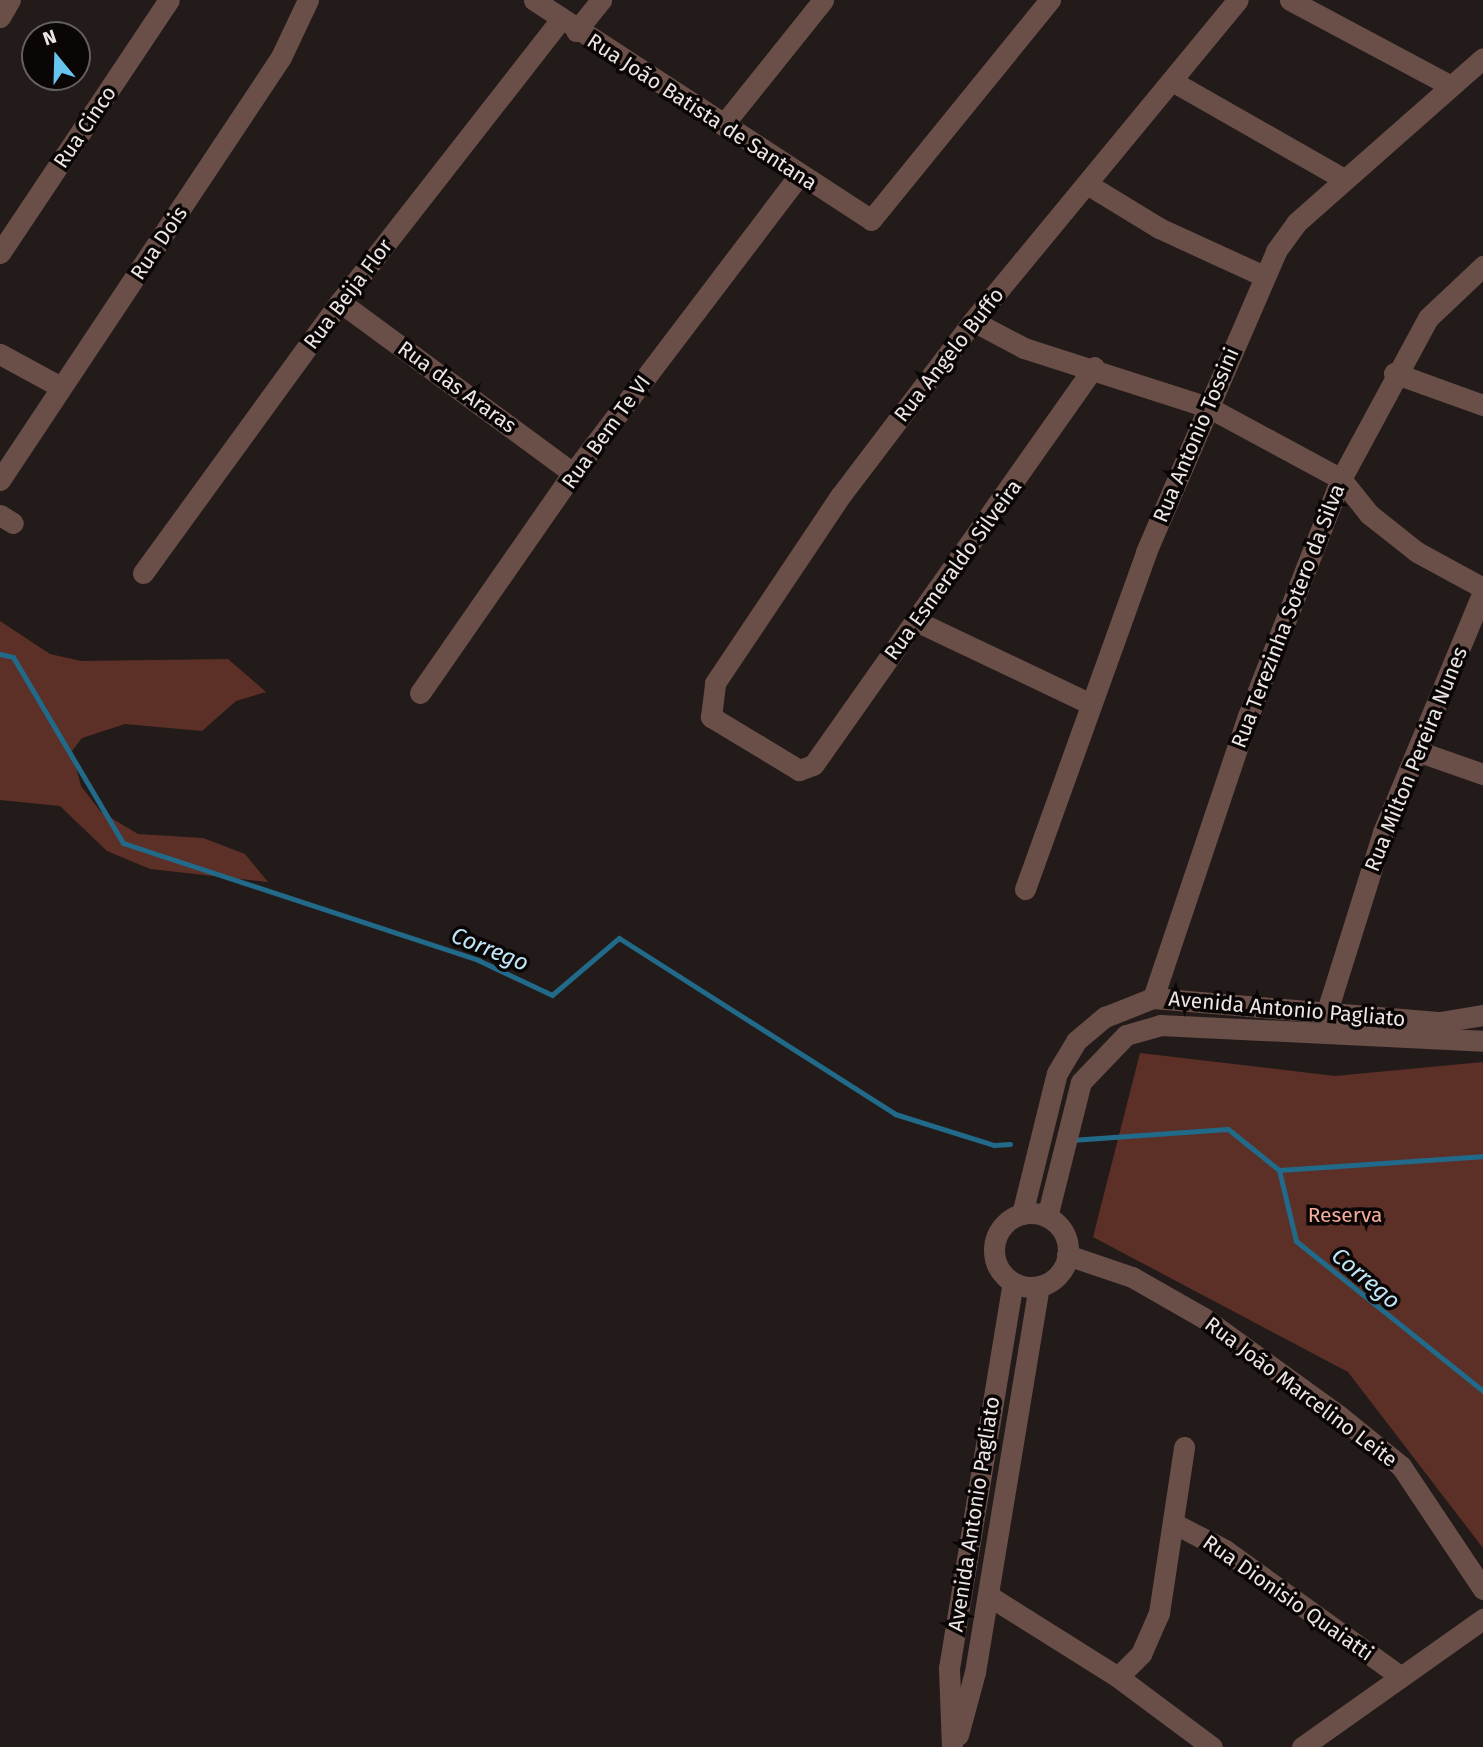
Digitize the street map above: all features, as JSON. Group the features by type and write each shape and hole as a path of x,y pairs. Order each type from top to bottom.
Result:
{"street":[{"path":"0,17 10,0"},
{"name":"Rua Cinco","path":"0,253 169,0"},
{"name":"Rua Dois","path":"0,480 59,386 281,57 308,0"},
{"name":"Rua João Batista de Santana","path":"534,0 568,25 871,220 1050,0"},
{"name":"Rua Beija Flor","path":"143,573 340,302 568,25 601,0"},
{"path":"723,125 823,0"},
{"name":"Rua Angelo Buffo","path":"807,770 723,730 710,717 715,683 841,495 973,321 1238,0"},
{"path":"1290,0 1449,85"},
{"name":"Rua Antonio Tossini","path":"1025,889 1091,704 1208,407 1264,276 1296,223 1449,85 1483,58"},
{"path":"1172,81 1344,179"},
{"name":"Rua Bem Te VI","path":"420,693 573,473 799,175"},
{"path":"1087,184 1159,228 1264,276"},
{"name":"Rua Terezinha Sotero da Silva","path":"1153,998 1248,716 1341,479 1394,373 1428,318 1483,266"},
{"name":"Rua das Araras","path":"340,302 573,473"},
{"path":"973,321 1024,348 1094,367 1208,407 1341,479 1369,514 1417,552 1483,590"},
{"path":"0,354 59,386"},
{"name":"Rua Esmeraldo Silveira","path":"807,770 916,621 1094,367"},
{"path":"1394,373 1483,405"},
{"name":"Rua Milton Pereira Nunes","path":"1328,1008 1383,832 1483,590"},
{"path":"916,621 1091,704"},
{"path":"1417,751 1483,774"},
{"name":"Avenida Antonio Pagliato","path":"1022,1214 1042,1120 1076,1041 1105,1017 1153,998 1328,1008 1440,1022 1483,1016"},
{"name":"Avenida Antonio Pagliato","path":"1046,1217 1081,1082 1126,1035 1160,1025 1483,1041"},
{"path":"1022,1214 1046,1217 1063,1232 1067,1255 1058,1275 1039,1286 1013,1283 993,1252 1001,1228 1022,1214"},
{"name":"Rua João Marcelino Leite","path":"1067,1255 1132,1277 1204,1318 1338,1415 1401,1466 1483,1589"},
{"name":"Avenida Antonio Pagliato","path":"953,1747 948,1668 1013,1283"},
{"name":"Avenida Antonio Pagliato","path":"953,1747 989,1595 1039,1286"},
{"path":"1118,1676 1152,1633 1177,1525 1184,1447"},
{"name":"Rua Dionisio Quaiatti","path":"1177,1525 1225,1550 1398,1675"},
{"path":"989,1595 1118,1676 1212,1747"},
{"path":"1302,1747 1398,1675 1483,1619"}],"green space":[{"path":"0,621 50,654 81,661 228,659 266,692 236,701 202,731 125,724 82,738 72,751 81,786 101,812 138,834 203,838 245,854 268,882 150,869 107,851 60,806 0,800"},
{"name":"Reserva","path":"1140,1053 1335,1076 1483,1062 1483,1548 1348,1372 1093,1237"}],"waterway":[{"name":"Corrego","path":"0,654 13,657 123,843 478,960 552,995 619,938 895,1114 994,1145 1010,1144"},
{"name":"Corrego","path":"1071,1140 1228,1129 1279,1170 1296,1241 1483,1391"},
{"path":"1279,1170 1483,1156"}]}
